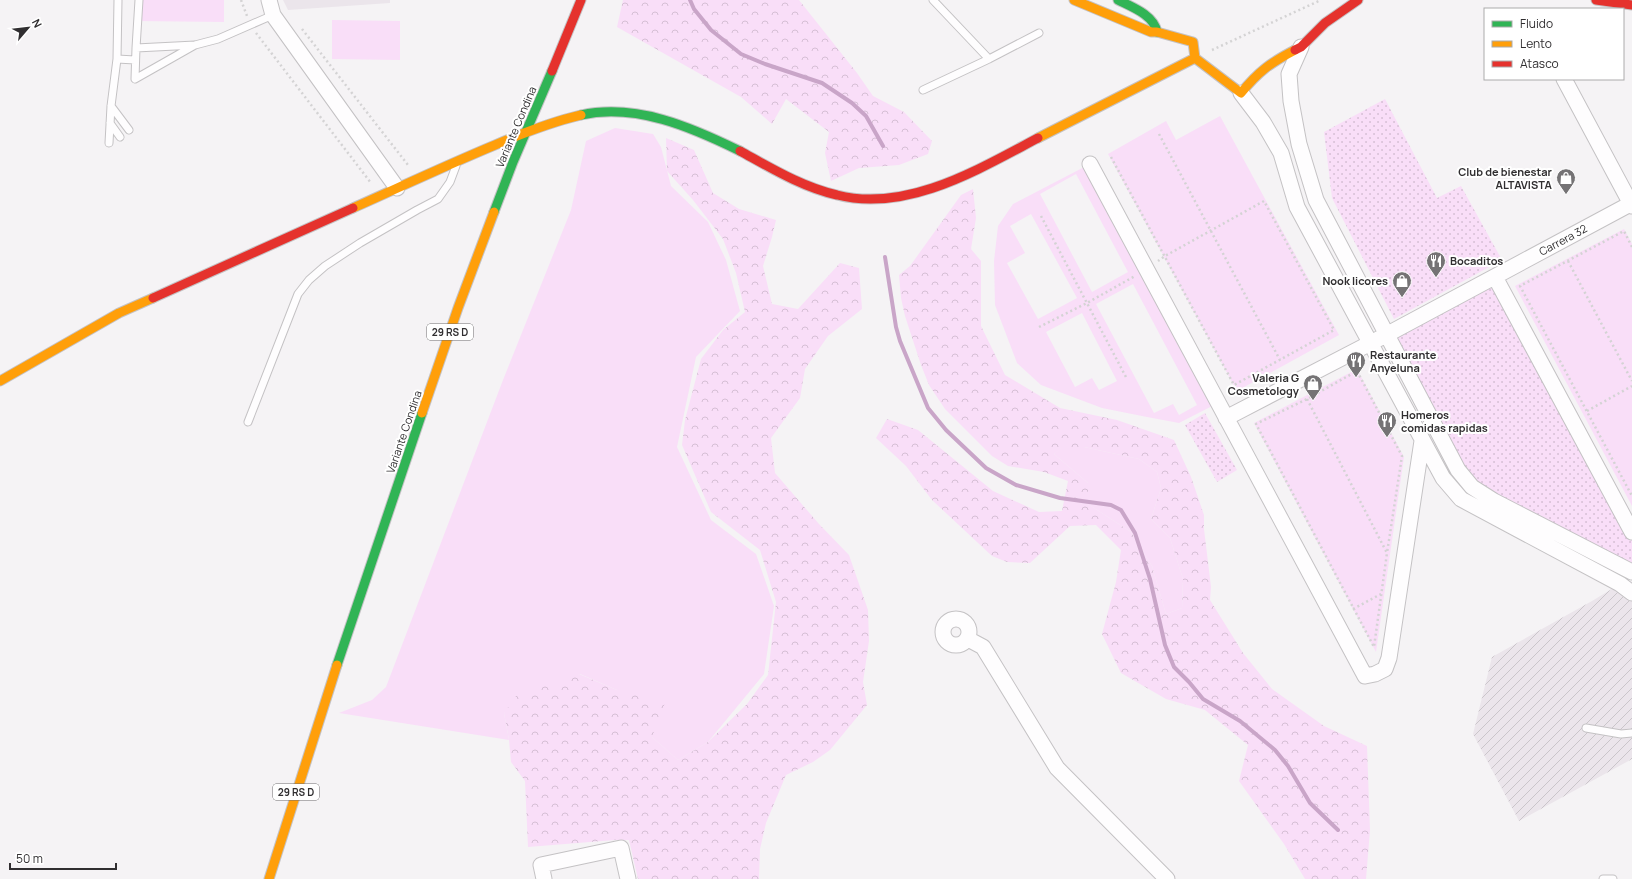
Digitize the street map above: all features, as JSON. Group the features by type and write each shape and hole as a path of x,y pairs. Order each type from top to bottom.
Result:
{"main road":[{"name":"Variante Condina","path":"269,879 323,705 458,308 513,162 581,0"},
{"path":"1074,0 1151,32 1157,32 1193,42 1195,58 1241,93 1255,76 1276,60 1301,46 1325,23 1358,0"},
{"path":"1118,0 1153,21 1156,25 1157,32"},
{"path":"1596,0 1632,5"},
{"path":"0,381 119,313 418,178 527,131 580,115 607,111 636,113 658,118 702,133 785,175 829,192 852,198 890,196 926,190 973,172 1195,58"}],"street":[{"path":"269,0 273,15 397,188"},
{"path":"1301,46 1289,74 1291,102 1298,144 1316,200 1458,470 1472,487 1494,501 1632,572"},
{"path":"1565,80 1632,204"},
{"path":"1241,93 1263,122 1281,153 1297,207 1443,478 1461,499 1620,584 1632,593"},
{"path":"1090,164 1365,676 1374,674 1384,669 1389,658 1422,441"},
{"name":"Carrera 32","path":"1226,418 1632,204"},
{"path":"1495,277 1632,532"},
{"path":"968,639 982,647 1057,768 1167,879"},
{"path":"544,879 541,865 621,848 628,879"}],"lane":[{"path":"109,143 111,106 117,59 118,0"},
{"path":"139,0 135,79 195,45"},
{"path":"933,0 989,59"},
{"path":"136,48 195,45 218,39 273,15"},
{"path":"923,90 1040,33"},
{"path":"117,59 135,60"},
{"path":"111,106 129,130"},
{"path":"110,123 120,137"},
{"path":"248,422 298,294 309,280 325,266 360,243 438,199 450,182 458,161"},
{"path":"1586,728 1621,734 1632,733"},
{"path":"1603,879 1613,879"}],"path":[{"path":"241,0 250,25 381,196"},
{"path":"1195,58 1321,0"},
{"path":"302,28 418,178"},
{"path":"1159,134 1212,230 1280,360"},
{"path":"1039,326 1087,302 1146,269 1164,256 1264,202 1334,330 1234,385 1164,256 1111,157"},
{"path":"1040,216 1127,379"},
{"path":"1632,247 1624,231 1520,286 1632,496"},
{"path":"1568,261 1632,381"},
{"path":"1356,371 1402,456 1374,647 1256,424 1307,399 1356,371"},
{"path":"1587,411 1632,386"},
{"path":"1307,399 1387,553"},
{"path":"1353,609 1381,594"}],"shaded area":[{"path":"283,0 390,0 390,3 288,10"},
{"path":"1620,584 1632,593 1632,759 1519,821 1473,734 1492,657"}],"green space":[{"path":"135,0 224,0 224,22 135,21"},
{"path":"623,0 799,0 857,73 873,96 904,112 932,141 928,154 899,165 859,168 831,181 825,153 829,132 786,99 772,124 741,97 617,27"},
{"path":"332,20 400,21 400,60 332,59"},
{"path":"1385,99 1437,198 1461,186 1502,260 1394,319 1332,198 1324,132"},
{"path":"1220,116 1339,335 1237,391 1108,154 1166,121 1176,140"},
{"path":"615,128 653,134 661,147 671,186 708,222 726,260 740,311 696,357 677,447 711,520 756,554 774,606 764,674 708,742 678,760 652,737 617,690 580,674 504,713 509,740 339,713 372,700 386,687 503,380 571,210 586,141"},
{"path":"666,138 694,150 713,193 739,209 776,220 763,266 772,304 798,309 840,263 859,268 862,309 828,336 805,369 800,398 771,438 775,473 819,524 849,555 868,610 869,641 863,682 867,705 830,750 813,762 786,775 766,823 760,849 759,879 638,879 629,840 528,847 525,781 511,762 504,713 516,696 579,674 617,690 665,703 652,737 678,760 708,742 747,704 768,675 776,602 760,550 711,512 682,445 685,420 701,359 723,330 745,312 736,273 723,239 693,200 667,171"},
{"path":"1090,164 1218,403 1179,423 1147,417 1102,408 1041,385 1017,363 995,305 994,261 998,226 1013,204","holes":["1076,174 1128,272 1092,292 1040,194","1031,214 1077,298 1038,319 1007,263 1025,253 1010,226","1133,284 1197,405 1179,415 1173,404 1154,413 1096,304","1082,313 1117,381 1099,390 1092,378 1075,387 1046,332"]},
{"path":"973,189 976,218 971,249 981,261 981,326 1005,375 1060,408 1117,420 1174,440 1191,477 1204,515 1204,529 1211,587 1210,600 1243,653 1272,689 1324,726 1367,746 1370,830 1366,879 1305,879 1284,844 1239,781 1248,745 1205,710 1166,699 1121,673 1102,634 1116,582 1121,550 1096,525 1070,526 1030,563 1007,562 992,556 932,500 906,466 876,438 887,419 918,430 993,491 1039,512 1062,511 1068,481 1044,472 1008,466 992,456 945,409 929,385 905,316 901,298 899,275 910,266 961,195","holes":["1063,447 1084,447 1139,459 1157,472 1161,488 1151,519 1170,538 1183,579 1182,608 1166,614 1152,566 1131,532 1091,506 1088,499 1088,483 1054,454"]},
{"path":"1624,229 1632,244 1632,506 1515,286"},
{"path":"1495,277 1632,532 1632,572 1472,487 1386,335"},
{"path":"1357,369 1404,457 1376,652 1254,423"},
{"path":"1205,413 1237,470 1217,482 1185,425"},
{"path":"1063,446 1084,447 1139,459 1157,472 1161,488 1151,519 1170,538 1183,579 1182,608 1166,614 1152,566 1131,532 1091,506 1088,499 1088,483 1054,454"}],"waterway":[{"path":"690,0 694,9 711,30 741,54 765,64 822,83 852,103 866,116 883,146"},
{"path":"885,257 896,327 900,341 928,408 946,430 986,468 1016,485 1060,498 1111,505 1121,510 1135,533 1150,579 1165,645 1174,667 1203,699 1240,721 1275,750 1288,766 1310,803 1338,830"}],"traffic: fast":[{"path":"1118,0 1147,16 1152,21 1157,32"},
{"path":"494,212 513,162 552,71"},
{"path":"581,115 602,112 622,112 643,115 683,126 740,151"},
{"path":"337,665 422,413"}],"traffic: slow":[{"path":"1074,0 1151,32 1157,32 1193,42 1195,58 1241,93 1265,68 1295,50"},
{"path":"1038,138 1195,58"},
{"path":"353,208 516,136 548,124 581,115"},
{"path":"422,413 458,308 494,212"},
{"path":"0,381 119,313 153,298"},
{"path":"269,879 337,665"}],"traffic: jam":[{"path":"552,71 581,0"},
{"path":"1295,50 1301,47 1325,23 1358,0"},
{"path":"1596,0 1632,5"},
{"path":"740,151 799,182 824,192 863,199 890,198 916,193 942,185 992,163 1038,138"},
{"path":"153,298 353,208"}],"place":[{"name":"Club de bienestar ALTAVISTA","path":"1566,195"},
{"name":"Bocaditos","path":"1436,278"},
{"name":"Nook licores","path":"1402,298"},
{"name":"Restaurante Anyeluna","path":"1356,378"},
{"name":"Valeria G Cosmetology","path":"1313,401"},
{"name":"Homeros comidas rapidas","path":"1387,438"}]}
